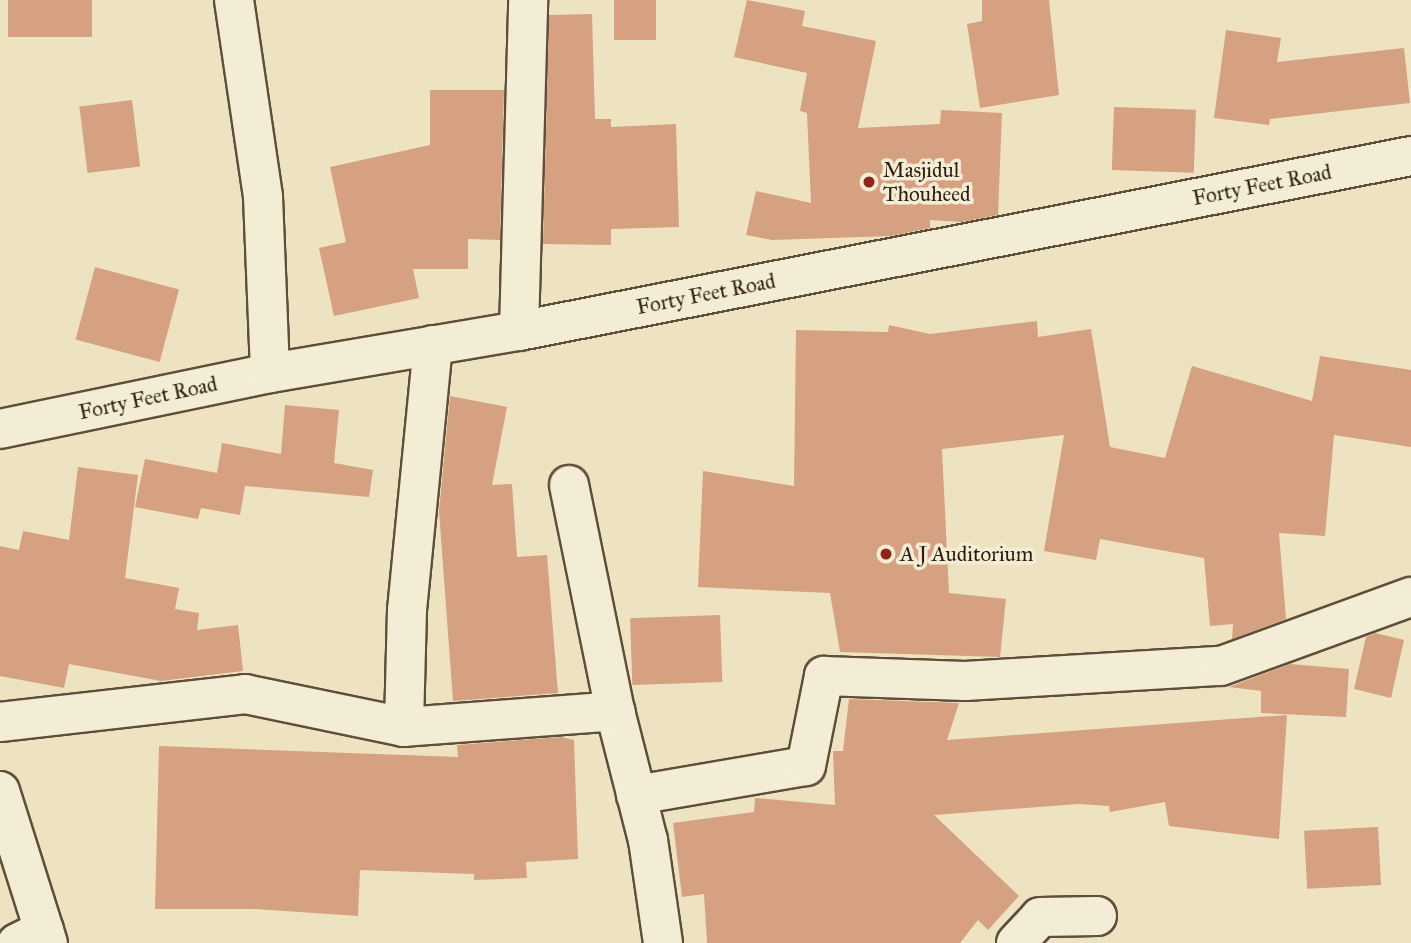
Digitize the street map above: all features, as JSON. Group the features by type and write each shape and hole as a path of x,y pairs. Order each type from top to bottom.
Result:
{"street":[{"path":"234,0 263,197 270,373"},
{"path":"519,331 528,0"},
{"name":"Forty Feet Road","path":"0,429 270,373 519,331 1411,156"},
{"path":"404,727 407,610 433,345"},
{"path":"569,485 615,711 636,795 663,943"},
{"path":"636,795 806,766 824,676 965,681 1221,666 1411,597"},
{"path":"0,722 245,694 404,727 615,711"},
{"path":"0,791 36,939"},
{"path":"1016,943 1040,917 1097,916"}],"building":[{"path":"8,0 92,0 92,37 8,37"},
{"path":"614,0 656,0 656,40 614,40"},
{"path":"747,0 805,11 802,26 876,41 858,128 940,124 941,110 1002,113 998,215 962,222 930,220 930,228 891,236 772,240 746,235 756,191 811,203 807,113 800,111 807,73 734,57"},
{"path":"982,0 1049,0 1059,95 980,108 967,24 982,21"},
{"path":"592,14 595,119 611,119 611,127 676,124 679,227 611,229 611,245 543,244 549,15"},
{"path":"1226,30 1281,38 1277,62 1404,48 1410,103 1270,119 1269,125 1214,118"},
{"path":"430,90 504,90 500,240 468,239 468,269 413,269 419,298 334,316 319,248 346,242 330,167 430,145"},
{"path":"132,100 140,167 88,173 79,106"},
{"path":"1114,107 1196,110 1194,173 1112,170"},
{"path":"95,267 179,290 160,362 76,339"},
{"path":"1037,321 1038,337 1091,329 1110,447 1165,458 1192,366 1312,401 1320,356 1411,370 1411,447 1334,435 1325,536 1279,533 1286,619 1232,639 1233,624 1210,626 1204,558 1100,539 1096,560 1044,551 1064,435 942,449 949,593 1006,599 1000,657 840,652 830,593 698,587 703,471 794,486 796,330 888,332 889,325 930,334"},
{"path":"450,396 507,407 492,485 512,484 517,557 547,555 558,693 453,701 439,511"},
{"path":"285,405 339,410 334,463 373,470 369,497 245,486 240,515 201,508 198,519 135,507 145,459 217,473 222,443 281,454"},
{"path":"78,467 138,475 125,578 179,588 175,609 199,613 197,630 238,625 243,671 161,681 69,664 64,688 0,676 0,546 19,550 23,531 69,540"},
{"path":"720,615 722,682 632,685 630,618"},
{"path":"1375,633 1404,640 1391,698 1354,689 1366,637"},
{"path":"1290,664 1349,669 1346,717 1261,713 1261,691 1229,687"},
{"path":"849,699 959,703 947,740 1287,715 1279,839 1169,826 1165,802 1110,812 1109,806 1078,804 934,815 1019,896 988,930 978,920 960,943 707,943 704,894 682,897 673,823 754,812 755,798 835,805 833,751 843,751"},
{"path":"561,737 574,740 578,859 526,862 527,878 474,880 474,874 360,870 358,916 255,909 155,909 159,746 458,757 457,745"},
{"path":"1378,827 1381,885 1307,889 1304,831"}],"place":[{"name":"Masjidul Thouheed","path":"869,182"},
{"name":"A J Auditorium","path":"886,554"}]}
